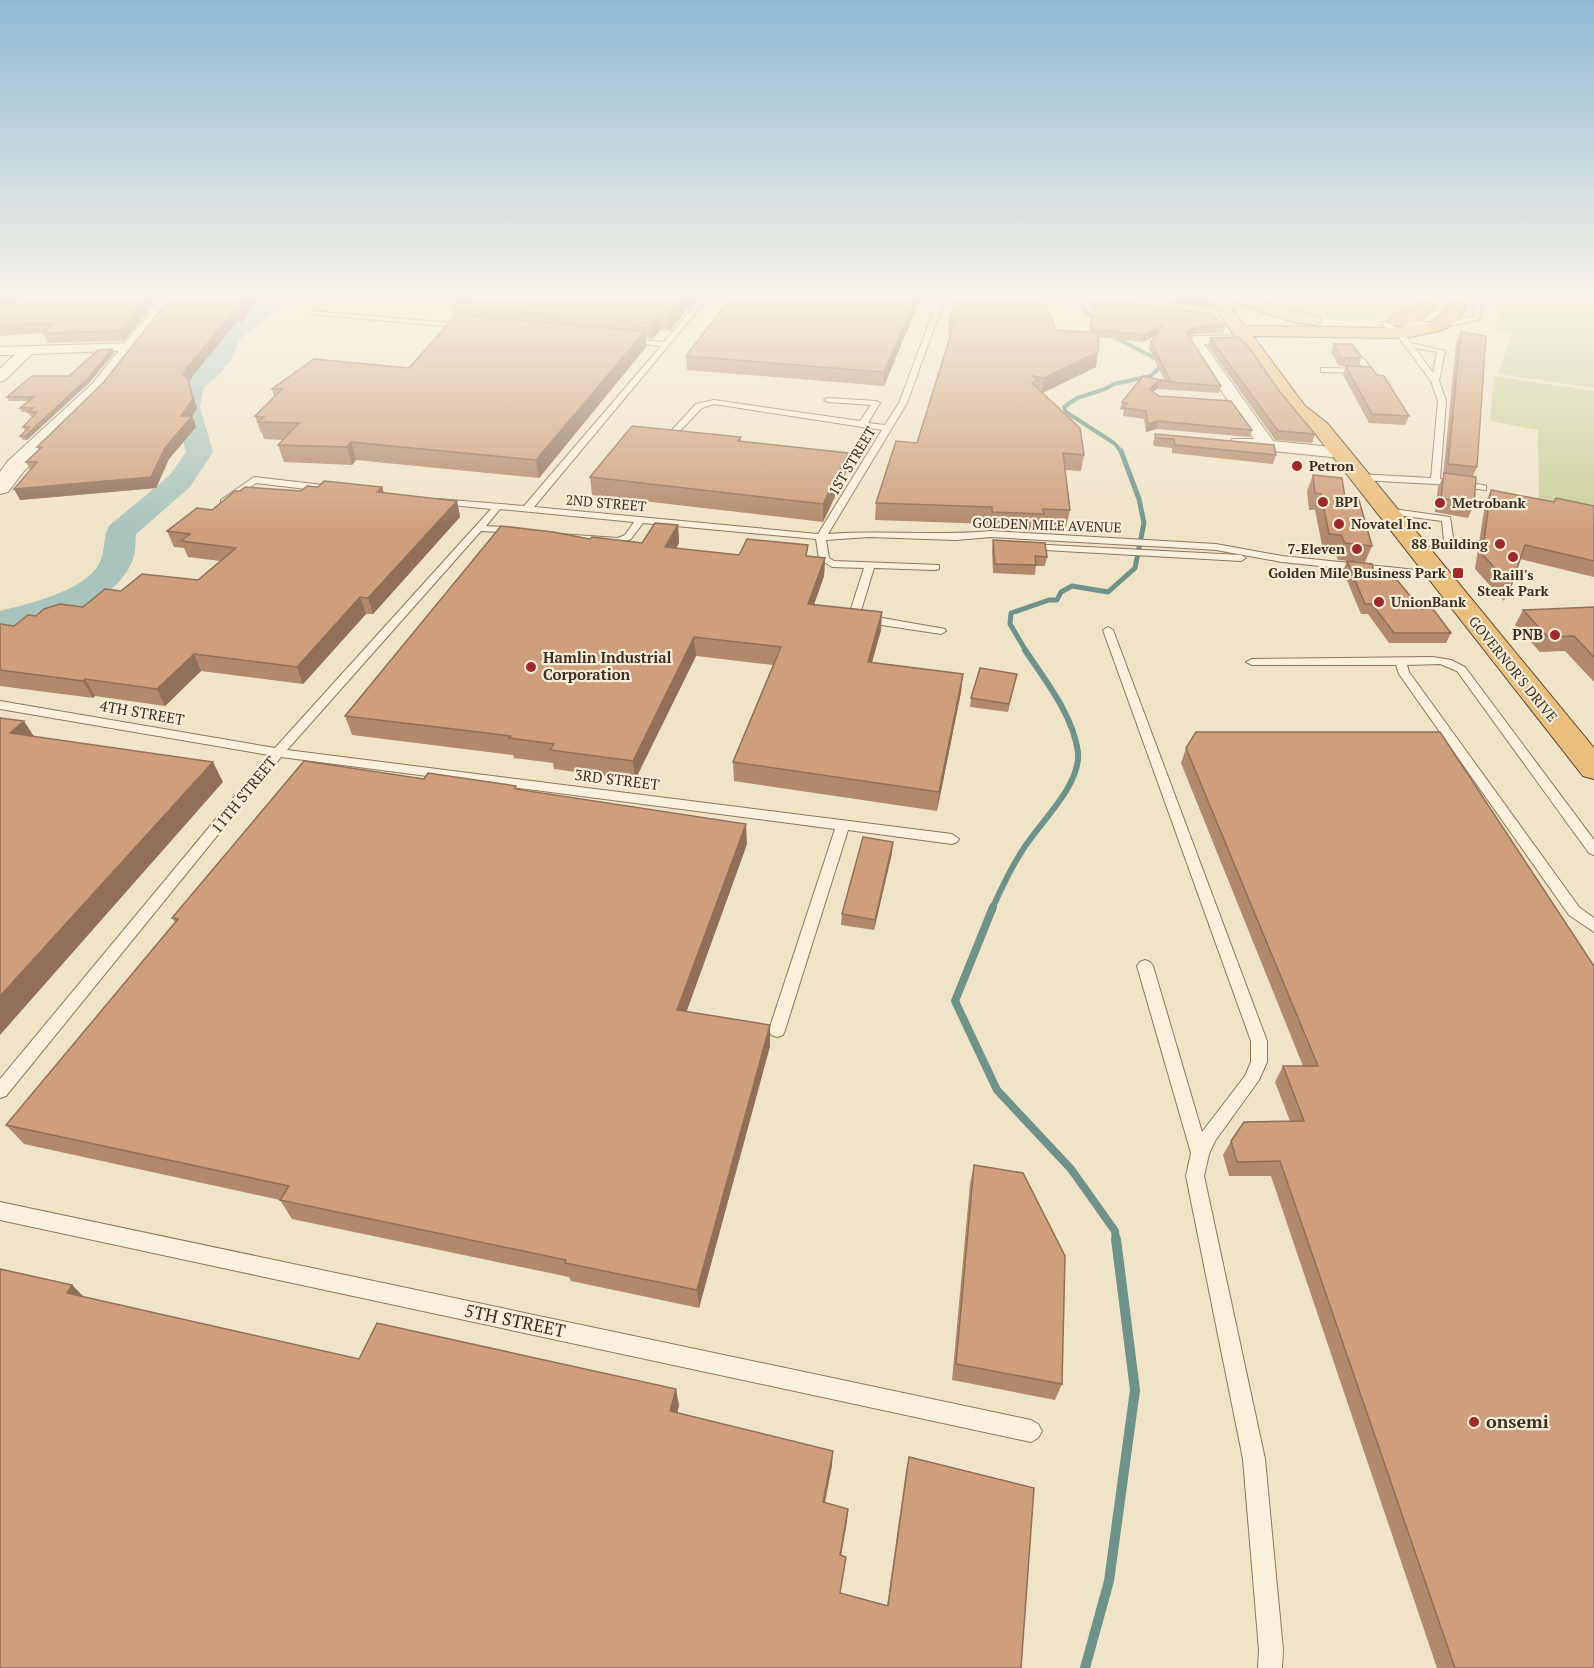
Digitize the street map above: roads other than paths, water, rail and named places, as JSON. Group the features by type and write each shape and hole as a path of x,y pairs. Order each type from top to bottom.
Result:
{"highway":[{"name":"GOVERNOR'S DRIVE","path":"1274,375 1298,410 1320,427 1436,575 1594,769"},
{"name":"GOVERNOR'S DRIVE","path":"1288,375 1315,411 1320,427"}],"street":[{"path":"0,487 16,466 99,388 110,375"},
{"path":"1217,375 1268,446"},
{"path":"1214,401 1235,402"},
{"path":"1222,442 1341,453"}],"lane":[{"path":"526,510 641,375"},
{"name":"1ST STREET","path":"821,537 903,403 913,375"},
{"path":"1430,375 1442,401 1435,481"},
{"path":"1435,381 1436,375"},
{"path":"828,400 876,403 863,424"},
{"path":"675,432 699,406 714,402 888,428"},
{"path":"1359,477 1435,481 1483,488"},
{"path":"213,510 254,480 335,489"},
{"name":"2ND STREET","path":"428,500 821,537 869,534 956,537"},
{"name":"11TH STREET","path":"0,1091 278,753 497,507"},
{"path":"1386,511 1447,519 1449,544 1411,543"},
{"path":"549,534 619,541 627,537 640,520"},
{"path":"479,528 526,532"},
{"path":"821,537 824,559 831,564 869,567 935,567"},
{"name":"GOLDEN MILE AVENUE","path":"956,537 993,545 1089,544 1179,550 1217,558 1282,559 1436,575"},
{"path":"869,567 854,615 859,619 941,631"},
{"path":"1108,630 1259,1041 1259,1062 1251,1080 1209,1136 1200,1153 1195,1176 1200,1209 1254,1459 1272,1650 1270,1668"},
{"path":"1252,662 1442,660 1452,663 1461,669 1594,850"},
{"path":"1402,662 1403,672 1574,911 1594,926"},
{"name":"4TH STREET","path":"0,705 278,753"},
{"name":"3RD STREET","path":"278,753 952,839"},
{"path":"777,1030 843,825"},
{"path":"1145,966 1200,1153"},
{"name":"5TH STREET","path":"0,1211 1031,1431"}],"waterway":[{"path":"0,622 67,601 99,584 110,573 118,557 121,531 180,481 200,452 187,407 193,384 205,375"},
{"path":"1122,452 1114,443 1066,412 1064,407 1077,398 1114,384 1152,375"},
{"path":"1026,651 1010,624 1011,613 1049,600 1057,600 1061,592 1072,586 1108,592 1135,568 1144,523 1139,499 1121,451"},
{"path":"992,909 1006,879 1029,840 1066,791 1077,765 1078,752 1075,738 1064,711 1025,650"},
{"path":"993,907 955,1001 997,1090 1071,1169 1115,1231 1116,1241"},
{"path":"1085,1668 1109,1581 1135,1390 1116,1239"}],"place":[{"name":"Petron","path":"1297,466"},
{"name":"BPI","path":"1323,502"},
{"name":"Metrobank","path":"1440,503"},
{"name":"Novatel Inc.","path":"1339,524"},
{"name":"88 Building","path":"1500,544"},
{"name":"7-Eleven","path":"1357,549"},
{"name":"Raill's Steak Park","path":"1513,557"},
{"name":"Golden Mile Business Park","path":"1458,573"},
{"name":"UnionBank","path":"1379,602"},
{"name":"PNB","path":"1555,635"},
{"name":"Hamlin Industrial Corporation","path":"531,667"},
{"name":"onsemi","path":"1474,1422"}]}
